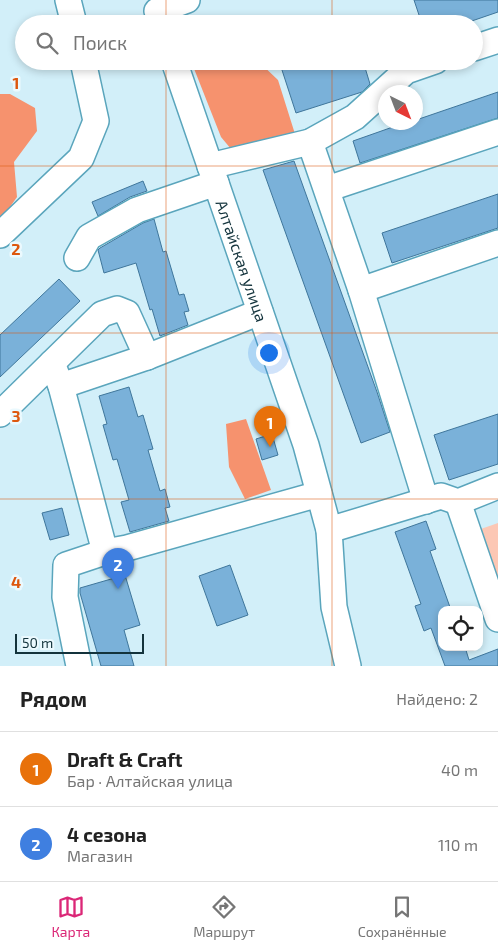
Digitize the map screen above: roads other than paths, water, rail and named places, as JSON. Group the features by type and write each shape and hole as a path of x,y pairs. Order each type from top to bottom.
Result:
{"street":[{"path":"68,0 72,15"},
{"path":"157,12 187,0"},
{"path":"483,45 498,40"},
{"path":"0,235 81,158 96,121 85,70"},
{"name":"Алтайская улица","path":"177,70 306,445 329,530 334,607 348,666"},
{"path":"77,258 89,237 137,210 213,174 310,142 355,117 400,70"},
{"path":"327,189 498,132"},
{"path":"310,142 361,290 426,501"},
{"path":"361,290 498,243"},
{"path":"0,414 102,314 117,309 127,313 147,356"},
{"path":"61,386 147,356 260,312"},
{"path":"52,363 61,386 105,552"},
{"path":"329,530 441,496 458,502 498,486"},
{"path":"78,666 65,597 66,565 105,552 127,548 319,494"},
{"path":"458,502 498,619"}],"place":[{"name":"Draft & Craft","path":"270,447"},
{"name":"4 сезона","path":"118,589"}]}
